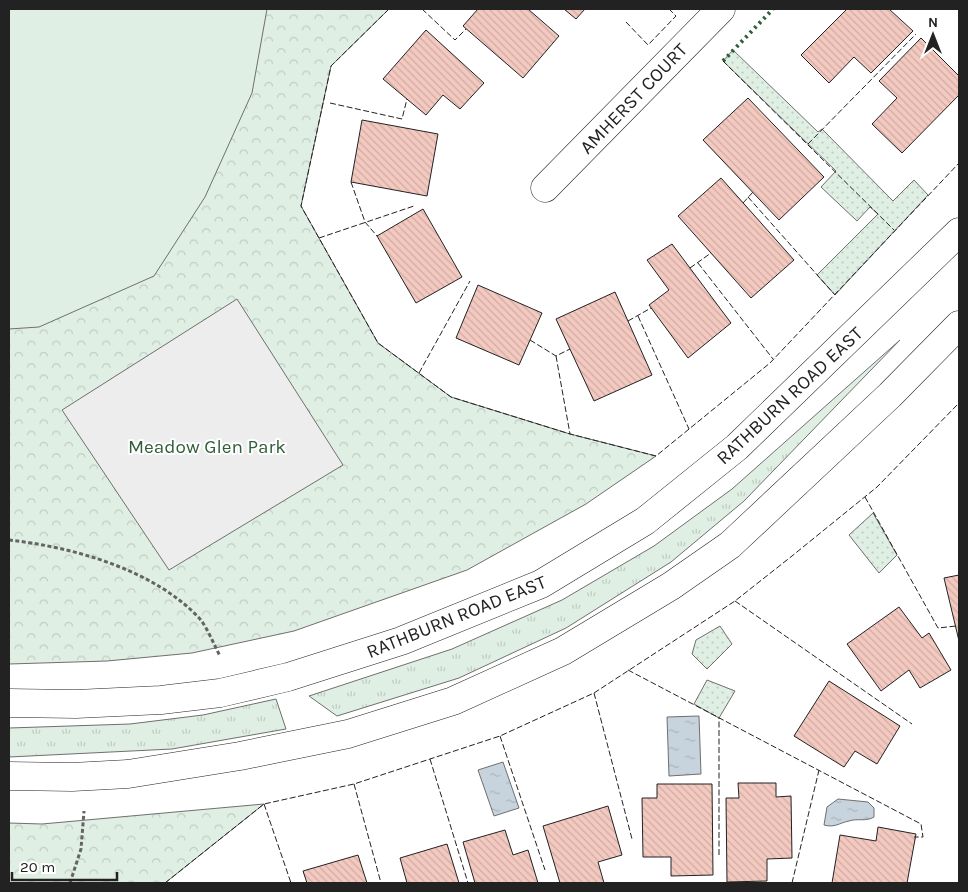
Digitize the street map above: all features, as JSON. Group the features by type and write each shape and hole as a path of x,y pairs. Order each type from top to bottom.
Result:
{"street":[{"name":"AMHERST COURT","path":"545,188 721,9"},
{"name":"RATHBURN ROAD EAST","path":"9,703 76,704 161,700 220,693 288,677 401,641 541,584 645,521 737,447 959,232"},
{"path":"9,776 72,777 128,774 240,756 348,734 453,701 563,651 671,586 730,545 890,395 959,326"}],"path":[{"path":"9,540 39,543 116,564 154,584 178,600 201,620 220,656"},
{"path":"70,883 81,849 84,811"}],"green space":[{"name":"Meadow Glen Park","path":"9,9 389,9 331,66 301,206 378,343 451,397 570,434 656,456 586,504 467,570 294,631 192,653 107,661 9,664"},
{"path":"9,9 267,9 252,93 205,197 154,276 39,327 9,329"},
{"path":"733,50 818,132 822,129 893,201 914,180 928,195 835,295 817,275 878,214 870,207 857,221 821,187 836,171 723,61"},
{"path":"900,340 744,501 671,562 566,628 459,678 337,716 309,696 452,649 562,600 654,546 732,489"},
{"path":"873,513 897,555 879,573 849,535"},
{"path":"720,626 732,644 707,669 692,654 696,640"},
{"path":"707,680 735,691 719,718 694,704"},
{"path":"276,699 286,729 172,749 9,757 9,728 130,724 203,715"},
{"path":"264,804 165,883 9,883 9,823 42,824"}],"shaded area":[{"path":"237,299 343,465 169,570 62,410"}],"water":[{"path":"699,716 701,774 669,776 667,717"},
{"path":"503,762 519,808 494,816 478,770"},
{"path":"838,799 868,802 874,808 874,817 852,820 834,826 824,825 827,807"}],"building":[{"path":"478,9 528,9 559,36 523,78 463,26"},
{"path":"564,9 585,9 576,19"},
{"path":"847,9 889,9 913,31 871,73 854,57 829,83 801,55"},
{"path":"426,30 484,83 460,109 443,95 426,115 383,79"},
{"path":"921,38 959,76 959,95 902,153 872,124 897,98 879,81"},
{"path":"748,98 824,177 779,220 703,140"},
{"path":"362,120 438,134 427,196 351,182"},
{"path":"721,178 794,260 751,298 678,216"},
{"path":"423,209 462,277 416,303 377,236"},
{"path":"672,244 731,323 688,358 649,305 669,290 647,260"},
{"path":"478,285 542,313 519,365 456,338"},
{"path":"615,292 652,375 594,401 556,319"},
{"path":"959,575 959,641 944,578"},
{"path":"899,607 922,638 929,633 951,670 920,688 909,670 881,691 847,644"},
{"path":"829,681 900,726 877,764 855,751 844,767 794,736"},
{"path":"738,783 776,783 776,797 791,796 792,858 767,859 767,881 727,882 726,798 739,798"},
{"path":"657,784 712,784 713,875 671,876 671,857 643,857 642,798 657,798"},
{"path":"608,806 622,855 598,862 604,883 560,883 543,826"},
{"path":"878,827 916,834 907,883 832,883 840,835 876,841"},
{"path":"505,830 513,855 528,850 538,883 475,883 463,842"},
{"path":"447,844 459,883 407,883 400,858"},
{"path":"358,855 367,883 307,883 303,871"}],"hedge":[{"path":"723,61 773,9"}],"fence":[{"path":"389,9 331,66 301,206 378,343 451,397 570,434 656,456 770,363 959,163"},
{"path":"422,9 455,40 466,29"},
{"path":"626,22 648,45 676,16 669,9"},
{"path":"808,144 916,34"},
{"path":"723,61 894,230"},
{"path":"330,103 402,119 407,99"},
{"path":"351,182 365,222 377,236"},
{"path":"743,203 753,192"},
{"path":"748,197 835,295"},
{"path":"319,238 414,206"},
{"path":"690,268 711,253"},
{"path":"698,263 773,359"},
{"path":"419,373 470,281"},
{"path":"628,321 651,308"},
{"path":"638,316 689,429"},
{"path":"530,340 556,356 570,349"},
{"path":"556,356 570,434"},
{"path":"165,883 264,804 354,784 500,736 594,693 735,601 792,556 877,487 959,403"},
{"path":"865,497 938,628 956,626"},
{"path":"735,601 912,724"},
{"path":"628,670 921,824 923,837 914,837"},
{"path":"594,693 632,839"},
{"path":"719,718 719,855"},
{"path":"500,736 545,870"},
{"path":"430,759 468,883"},
{"path":"792,883 819,770"},
{"path":"354,784 381,883"},
{"path":"264,804 291,883"}]}
